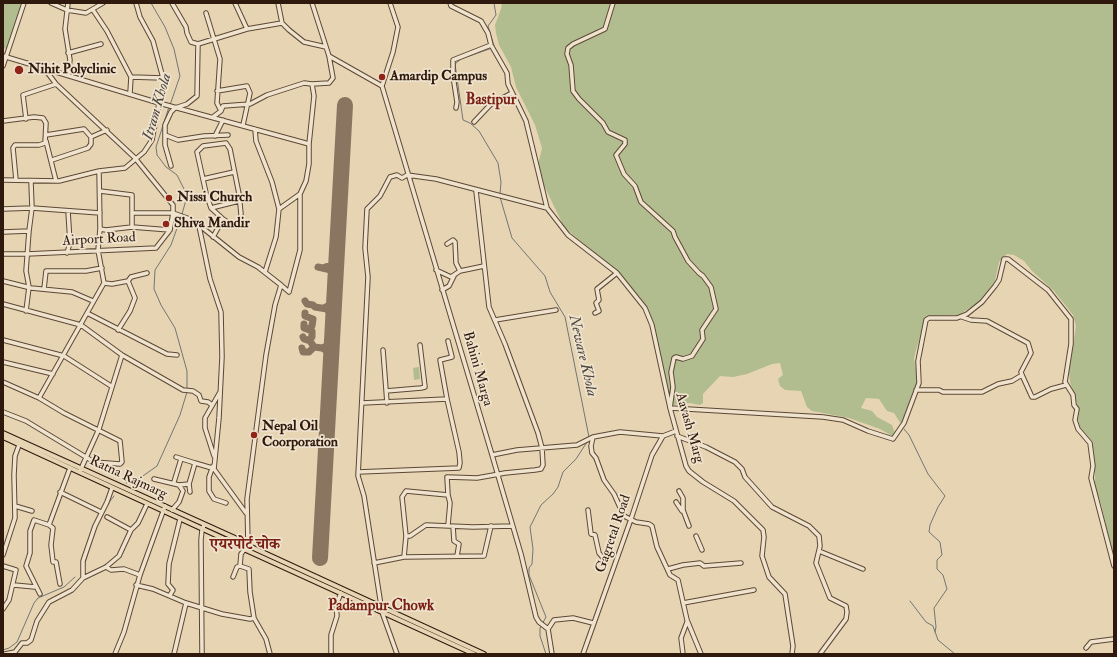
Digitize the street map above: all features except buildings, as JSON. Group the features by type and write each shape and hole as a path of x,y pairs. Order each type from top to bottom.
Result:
{"main road":[{"name":"Ratna Rajmarg","path":"3,433 80,470 103,484 132,498 202,530 245,547 474,654"},
{"name":"Ratna Rajmarg","path":"3,437 70,468 105,479 135,492 341,593 484,654"},
{"path":"103,484 105,479"},
{"path":"132,498 135,492"}],"street":[{"path":"3,66 24,3"},
{"path":"51,3 67,10 86,13 103,3"},
{"path":"68,3 65,29 70,66 68,75"},
{"path":"131,77 163,78 153,41 140,17 136,3"},
{"path":"172,3 186,27 191,42 198,44 247,29 282,23"},
{"path":"235,3 247,29"},
{"path":"278,3 282,23 304,42 326,47"},
{"path":"213,117 223,106 248,104 268,95 304,83 329,83 332,80 329,56 312,3"},
{"path":"329,56 382,86 393,52 398,27 390,3"},
{"path":"397,654 382,610 364,496 358,472 368,277 364,248 367,209 380,196 390,177 397,175 402,178 408,175 436,179 476,191 547,208 526,121 512,94 508,84 507,73 492,45 488,32 481,21 451,6 450,3"},
{"path":"613,3 606,29 573,44 568,48 567,54 572,65 573,91 603,123 608,132 624,139 625,144 616,155 624,174 635,186 641,202 673,231 688,261 703,276 711,287 716,309 702,330 703,338 692,356 683,359 676,357 674,358 672,372 672,405 670,408 823,416 843,420 868,431 893,439 904,423 920,379 918,367 920,347 926,320 929,318 962,317 971,320 987,320 1028,343 1032,353 1021,372 1032,397 1051,389 1066,385"},
{"path":"93,10 107,31 131,77 130,93"},
{"path":"206,13 207,22 215,39 220,59 217,91 217,103 220,111"},
{"path":"68,53 101,44"},
{"path":"171,166 165,145 165,125 174,108 187,104 197,96 198,44"},
{"path":"456,108 457,102 452,76 453,60 492,45"},
{"path":"5,57 130,93 174,108 213,117 309,144"},
{"path":"44,68 56,84 107,130 135,158 173,205 173,214"},
{"path":"26,119 23,95 56,84"},
{"path":"132,213 173,214 187,218 199,225 239,257 265,272 289,292 300,250 300,194 306,181 309,164 309,144 314,96 312,84"},
{"path":"217,91 248,86 250,93 243,126"},
{"name":"Bahini Marga","path":"382,86 492,455 496,475 512,526 536,617 545,627 552,654"},
{"path":"474,122 491,104 512,94"},
{"path":"3,180 31,182 56,181 99,171 125,168 135,158 144,152 152,140 159,103"},
{"path":"3,121 43,118 46,123 46,140 56,181"},
{"path":"215,136 223,120"},
{"path":"46,135 84,129 91,137 91,144 88,148 52,160"},
{"path":"254,129 256,141 272,182 279,209 276,237 265,272"},
{"path":"91,137 107,130"},
{"path":"165,135 178,140 228,135"},
{"path":"16,180 13,148 15,145 43,144 46,140"},
{"path":"226,143 230,150 239,201 241,214 239,225 234,226 223,219 211,208 203,179 197,152 203,146 226,143"},
{"path":"39,398 64,356 104,282 98,250 100,229 99,171"},
{"path":"203,179 234,172"},
{"path":"26,311 29,287 26,271 32,208 31,182"},
{"path":"100,191 132,195 132,228"},
{"path":"457,556 458,544 454,541 450,526 450,504 447,478 477,478 541,469 543,459 542,448 522,390 489,307 476,191"},
{"path":"279,209 300,194"},
{"path":"211,208 239,201"},
{"path":"3,209 32,208 100,213"},
{"name":"Aavash Marg","path":"547,208 568,235 617,273 640,300 652,325 670,408 684,462 689,471 703,482 734,501 763,530 764,537 762,556 768,577 785,594 793,646 792,654"},
{"path":"68,211 70,243 68,253"},
{"name":"Airport Road","path":"3,254 68,253 98,250 156,248 170,230 173,214"},
{"path":"213,237 223,219"},
{"path":"199,225 210,279 221,312 222,357 219,418 214,469 247,514"},
{"path":"100,229 132,228 170,230"},
{"path":"3,232 29,231"},
{"path":"447,244 453,240 455,242 456,263 460,271"},
{"path":"962,317 982,302 996,286 1004,259 1010,260 1048,290 1071,319 1072,328 1066,371 1066,385 1073,395 1076,409 1075,420 1078,429 1090,443 1093,466 1091,478 1102,514 1114,566"},
{"path":"442,290 450,285 455,275 460,271 484,266"},
{"path":"44,289 46,271 86,271 102,268"},
{"path":"436,270 448,276 455,275"},
{"path":"104,282 112,284 128,281 131,277 147,273"},
{"path":"595,313 599,311 596,303 599,300 597,290 617,273"},
{"path":"3,281 29,287 72,292 93,301"},
{"path":"118,330 130,311 135,298 128,281"},
{"path":"233,577 237,567 240,566 248,535 246,499 266,355 275,305 281,285"},
{"path":"3,310 4,304 81,325 122,355 183,390 199,394 201,401 208,402 212,405"},
{"path":"495,320 556,310"},
{"path":"87,313 167,354 177,355"},
{"path":"3,340 64,356 111,386"},
{"path":"358,472 459,468 459,452 440,360 452,356 448,341"},
{"path":"386,391 425,387 420,345"},
{"path":"384,350 387,402"},
{"path":"80,470 99,429 111,386 122,355"},
{"path":"3,362 53,374"},
{"path":"916,390 982,392 998,384 1012,381 1022,375"},
{"path":"3,382 39,398 64,413 99,429 121,442 122,462 120,464 94,462 26,421 3,412"},
{"path":"220,391 205,418 205,428 214,454 209,477 209,490 214,499 226,503"},
{"path":"362,403 447,399"},
{"path":"492,455 577,445 593,437 627,432 663,436 676,431"},
{"name":"Gagretal Road","path":"583,654 631,520 650,459 663,436"},
{"path":"677,436 735,462 742,469 745,477 772,508 801,522 816,532 821,540 816,563 830,598 846,606 847,612 846,619 820,654"},
{"path":"593,437 591,450 596,458 600,473 614,494 624,516 631,520 652,526 657,547 670,575 678,580 687,620 701,654"},
{"path":"3,555 15,518 16,506 13,491 15,456 19,445"},
{"path":"176,457 212,468"},
{"path":"174,482 182,459"},
{"path":"190,492 190,484 195,463"},
{"path":"49,525 70,468"},
{"path":"154,479 174,482 179,485 183,491 179,502 172,510"},
{"path":"179,485 190,484"},
{"path":"83,578 83,562 101,512 107,502 112,488"},
{"path":"404,557 406,536 402,497 404,492 412,491 448,495"},
{"path":"679,491 683,498 684,513"},
{"path":"60,492 101,512"},
{"path":"676,502 684,513 689,526"},
{"path":"5,654 14,653 22,643 27,643 32,637 37,621 49,602 72,590 83,578 106,567 122,552 131,530 138,523 147,504"},
{"path":"16,506 32,511"},
{"path":"115,654 124,632 136,585 165,506"},
{"path":"588,510 591,534 595,535 599,553 604,559"},
{"path":"107,517 131,530"},
{"path":"170,595 173,590 168,584 170,564 180,519"},
{"path":"40,594 35,587 26,566 30,553 30,531 34,520 49,525 53,528 51,545 53,562 56,562 60,584"},
{"path":"406,536 410,536 426,524 450,526 512,526"},
{"path":"202,654 202,530 204,525"},
{"path":"374,562 404,557 484,556 491,526"},
{"path":"696,536 702,550"},
{"path":"819,551 863,569"},
{"path":"668,569 688,564 700,563 704,566 741,563"},
{"path":"3,566 16,570 14,585 9,600 3,609"},
{"path":"240,566 249,569 250,592 254,618 266,639 270,654"},
{"path":"106,567 111,570 124,569 140,575"},
{"path":"14,585 35,587"},
{"path":"136,585 170,595 186,603 222,614 250,619 254,618"},
{"path":"683,603 754,590"},
{"path":"331,654 331,635 337,616 336,605 341,593"},
{"path":"174,654 186,603"},
{"path":"545,627 554,620 573,618 593,624"},
{"path":"683,654 681,638 687,620"},
{"path":"1086,648 1092,642 1109,638 1114,639"}],"green space":[{"path":"3,3 22,3 7,49 3,48"},
{"path":"502,3 1114,3 1114,559 1101,504 1095,487 1095,463 1092,441 1080,427 1078,419 1079,410 1070,382 1069,372 1076,326 1073,315 1054,291 1032,271 1024,261 1014,255 1007,254 999,262 995,281 979,302 959,315 929,316 923,328 914,359 918,379 901,424 894,413 887,411 879,399 866,398 861,408 872,411 877,417 892,425 895,433 894,437 880,429 849,418 812,411 807,407 801,391 785,390 780,386 778,379 783,375 780,363 772,364 747,374 733,377 720,376 703,394 703,403 700,405 690,403 672,405 653,324 640,297 632,292 617,272 564,227 540,177 538,165 542,148 535,125 516,87 511,67 499,45 496,33 495,25"},
{"path":"419,367 420,379 414,380 413,368"}],"waterway":[{"name":"Itram Khola","path":"151,3 165,27 174,49 180,76 170,105"},
{"name":"Neware Khola","path":"494,3 496,15 488,26 494,46"},
{"name":"Neware Khola","path":"492,48 461,59 455,64 463,120 470,123 479,131 498,163 501,182 500,194"},
{"name":"Itram Khola","path":"169,107 156,147 157,155 166,167 177,175 185,191 186,200 182,214"},
{"name":"Neware Khola","path":"500,197 512,238 545,276 550,292 565,317 589,437"},
{"name":"Itram Khola","path":"181,217 171,245 155,270 154,289 161,305 175,328 187,371 187,388"},
{"name":"Itram Khola","path":"126,483 140,478 157,466 180,415 187,392"},
{"path":"904,429 909,435 928,474 945,496 938,507 930,525 929,532 940,542 942,555 937,560 937,569 943,575 947,589 934,608 936,627 935,632"},
{"name":"Neware Khola","path":"546,654 540,636 540,628 546,617 529,575 529,568 532,564 533,549 530,527 541,505 558,487 563,472 576,459 587,442"},
{"name":"Itram Khola","path":"107,505 114,496"},
{"name":"Itram Khola","path":"85,563 91,543"},
{"name":"Itram Khola","path":"3,650 9,648 17,642 34,603 38,598 64,587 75,577"},
{"path":"910,601 926,622 933,626 938,640 955,654"}],"taxiway":[{"path":"325,267 332,265 336,259"},
{"path":"318,267 331,270 335,278"},
{"path":"324,308 330,305 334,298"},
{"path":"305,301 307,304 315,307 327,309 333,318"},
{"path":"305,313 305,316 313,319 312,326 309,329"},
{"path":"304,324 304,328 312,331 312,337 309,340"},
{"path":"303,337 304,339 310,341 314,347 322,348 328,351 331,358"},
{"path":"322,348 329,345 332,340"},
{"path":"302,348 303,352 309,352 314,347"}],"runway":[{"path":"320,558 345,105"}],"place":[{"name":"Nihit Polyclinic","path":"19,70"},
{"name":"Amardip Campus","path":"382,77"},
{"name":"Nissi Church","path":"169,198"},
{"name":"Shiva Mandir","path":"166,224"},
{"name":"Nepal Oil Coorporation","path":"254,435"}],"district":[{"name":"Bastipur","path":"491,101"},
{"name":"एयरपोर्ट चोक","path":"245,546"},
{"name":"Padampur Chowk","path":"381,607"}]}
